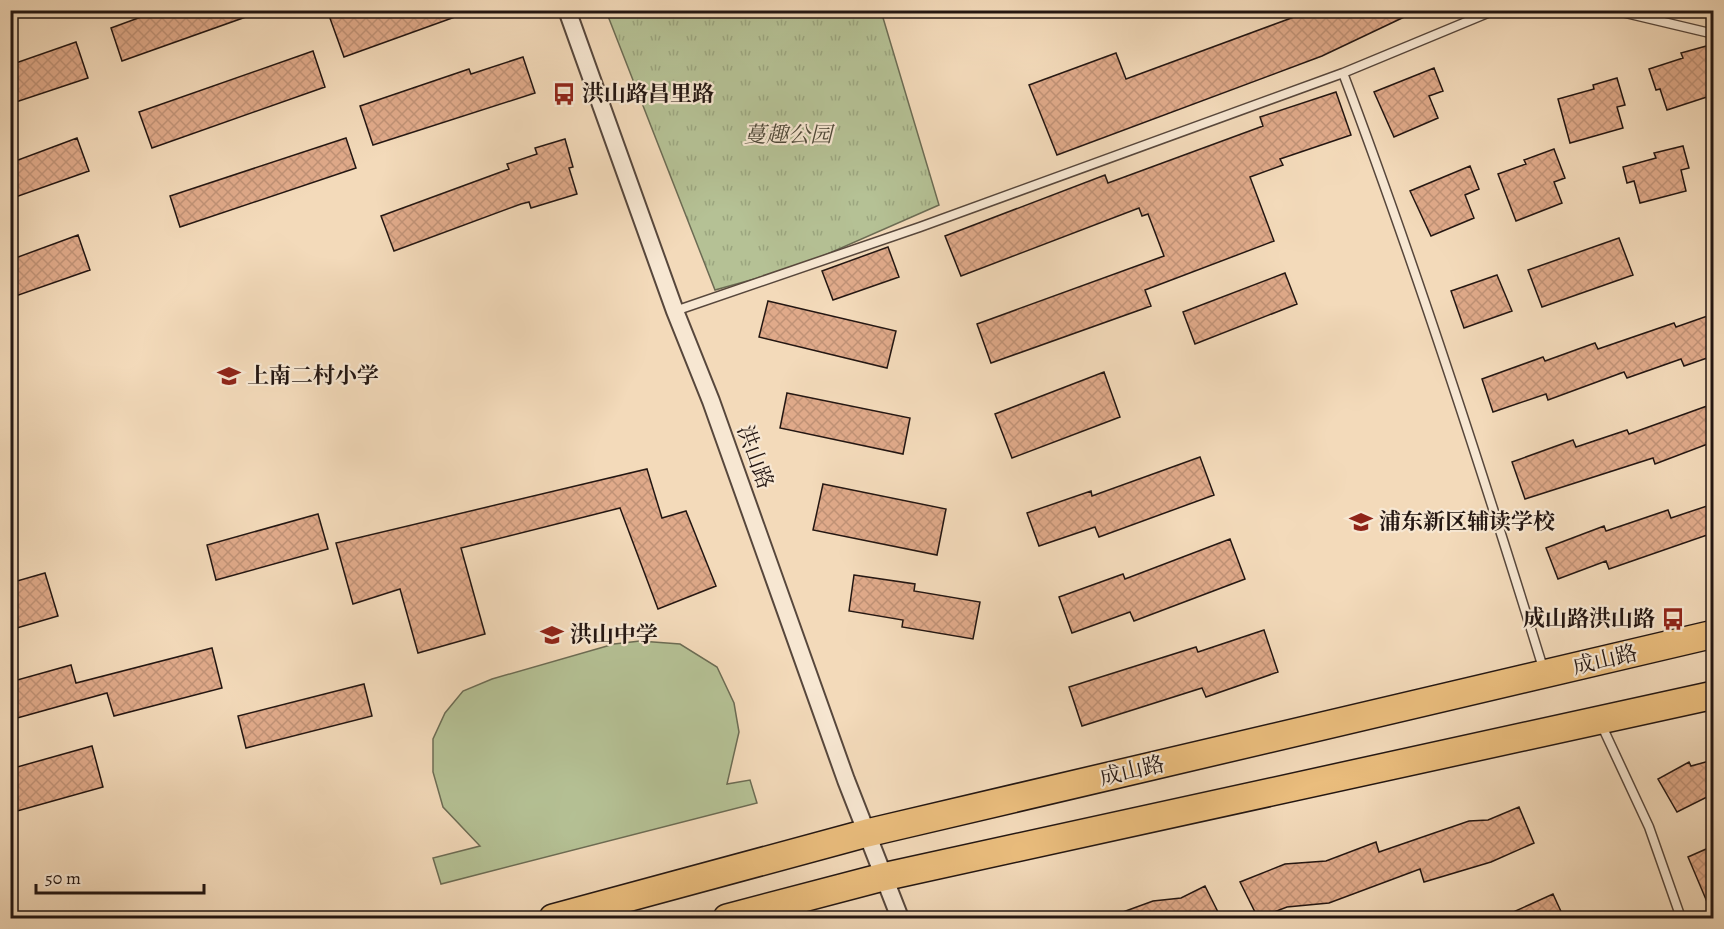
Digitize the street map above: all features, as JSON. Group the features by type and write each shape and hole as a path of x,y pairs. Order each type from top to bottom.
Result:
{"main road":[{"name":"成山路","path":"553,918 867,833 1713,634"},
{"path":"727,918 883,877 1713,695"}],"street":[{"name":"洪山路","path":"567,10 675,311 711,401 883,877 900,918"}],"lane":[{"path":"675,311 920,227 1343,72 1495,10"},
{"path":"1613,10 1713,34"},
{"path":"1343,72 1390,200 1496,516 1545,674"},
{"path":"1599,721 1649,827 1681,918"}],"green space":[{"name":"蔓趣公园","path":"606,11 881,11 939,205 800,266 715,290"},
{"path":"640,641 680,644 717,667 734,703 739,732 727,784 750,780 757,803 441,884 433,858 480,846 443,807 433,772 433,739 445,713 463,691 492,679 614,644"}],"building":[{"path":"160,10 257,10 257,13 122,61 111,28"},
{"path":"327,10 465,10 466,13 344,57"},
{"path":"1313,10 1419,10 1322,56 1057,155 1029,85 1116,53 1126,79"},
{"path":"76,42 88,78 10,104 10,65"},
{"path":"1710,45 1713,56 1713,73 1707,75 1713,95 1667,110 1660,89 1656,90 1649,69 1683,58 1681,53"},
{"path":"313,51 325,87 152,148 139,112"},
{"path":"523,57 535,93 373,145 360,106 469,69 471,74"},
{"path":"1434,68 1443,91 1429,96 1438,118 1394,137 1374,92"},
{"path":"1617,78 1625,105 1617,107 1623,128 1570,143 1558,99 1594,89 1593,85"},
{"path":"1336,92 1351,135 1280,159 1283,165 1250,177 1274,241 1145,290 1151,306 991,363 977,324 1164,256 1148,214 1142,216 1139,208 961,276 945,236 1105,175 1108,183 1263,126 1260,117"},
{"path":"77,138 89,171 10,199 10,163"},
{"path":"346,138 356,168 180,227 170,196"},
{"path":"565,139 573,167 569,168 577,194 531,208 529,202 521,204 394,251 381,216 509,169 507,164 537,154 535,148"},
{"path":"1683,146 1689,168 1681,170 1686,191 1640,203 1634,181 1627,183 1623,167 1656,158 1654,153"},
{"path":"1554,149 1565,178 1554,182 1562,203 1516,221 1498,174 1526,164 1524,160"},
{"path":"1470,166 1479,189 1465,195 1474,218 1431,236 1410,191"},
{"path":"78,235 90,270 10,298 10,260"},
{"path":"1619,238 1633,275 1542,307 1528,270"},
{"path":"888,247 899,277 833,300 822,271"},
{"path":"1285,273 1297,304 1195,344 1183,312"},
{"path":"1497,275 1512,311 1464,328 1451,291"},
{"path":"768,301 896,331 887,368 759,337"},
{"path":"1713,314 1713,356 1684,366 1681,359 1627,378 1624,372 1548,400 1546,394 1493,412 1482,379 1543,357 1545,361 1595,343 1598,349 1674,323 1676,327"},
{"path":"1104,372 1120,417 1012,458 995,414"},
{"path":"787,393 910,418 903,454 780,428"},
{"path":"1707,406 1709,411 1713,410 1713,442 1655,464 1653,458 1525,499 1512,462 1573,440 1576,447 1627,430 1629,434"},
{"path":"1200,457 1214,495 1099,537 1095,527 1039,546 1027,513 1091,491 1092,496"},
{"path":"647,469 662,518 686,511 716,586 658,609 620,508 461,548 485,634 418,653 400,589 353,604 336,543"},
{"path":"823,484 946,509 937,555 813,530"},
{"path":"1713,504 1713,533 1609,569 1606,561 1558,579 1546,548 1604,526 1606,531 1668,510 1671,518"},
{"path":"318,514 328,549 216,580 207,545"},
{"path":"1230,539 1245,579 1134,621 1130,612 1072,633 1059,597 1123,574 1125,579"},
{"path":"45,573 58,616 10,630 10,583"},
{"path":"854,575 915,584 914,591 980,602 973,639 902,627 903,620 849,611"},
{"path":"1264,630 1278,672 1206,697 1202,688 1082,726 1069,687 1196,647 1198,652"},
{"path":"212,648 222,688 114,716 107,693 10,720 10,682 71,665 76,683"},
{"path":"364,684 372,716 246,748 238,716"},
{"path":"92,746 103,787 10,813 10,769"},
{"path":"1713,760 1713,794 1677,812 1658,779 1689,762 1691,766"},
{"path":"1519,807 1534,843 1491,862 1424,882 1420,869 1329,903 1287,907 1258,918 1240,882 1285,864 1326,861 1376,842 1379,852 1469,821 1488,820"},
{"path":"1713,846 1713,916 1688,857"},
{"path":"1205,886 1221,918 1113,918 1112,916 1153,901 1181,898"},
{"path":"1553,894 1564,918 1500,918"}],"place":[{"name":"洪山路昌里路","path":"564,94"},
{"name":"上南二村小学","path":"229,376"},
{"name":"浦东新区辅读学校","path":"1361,522"},
{"name":"成山路洪山路","path":"1673,619"},
{"name":"洪山中学","path":"552,635"}]}
